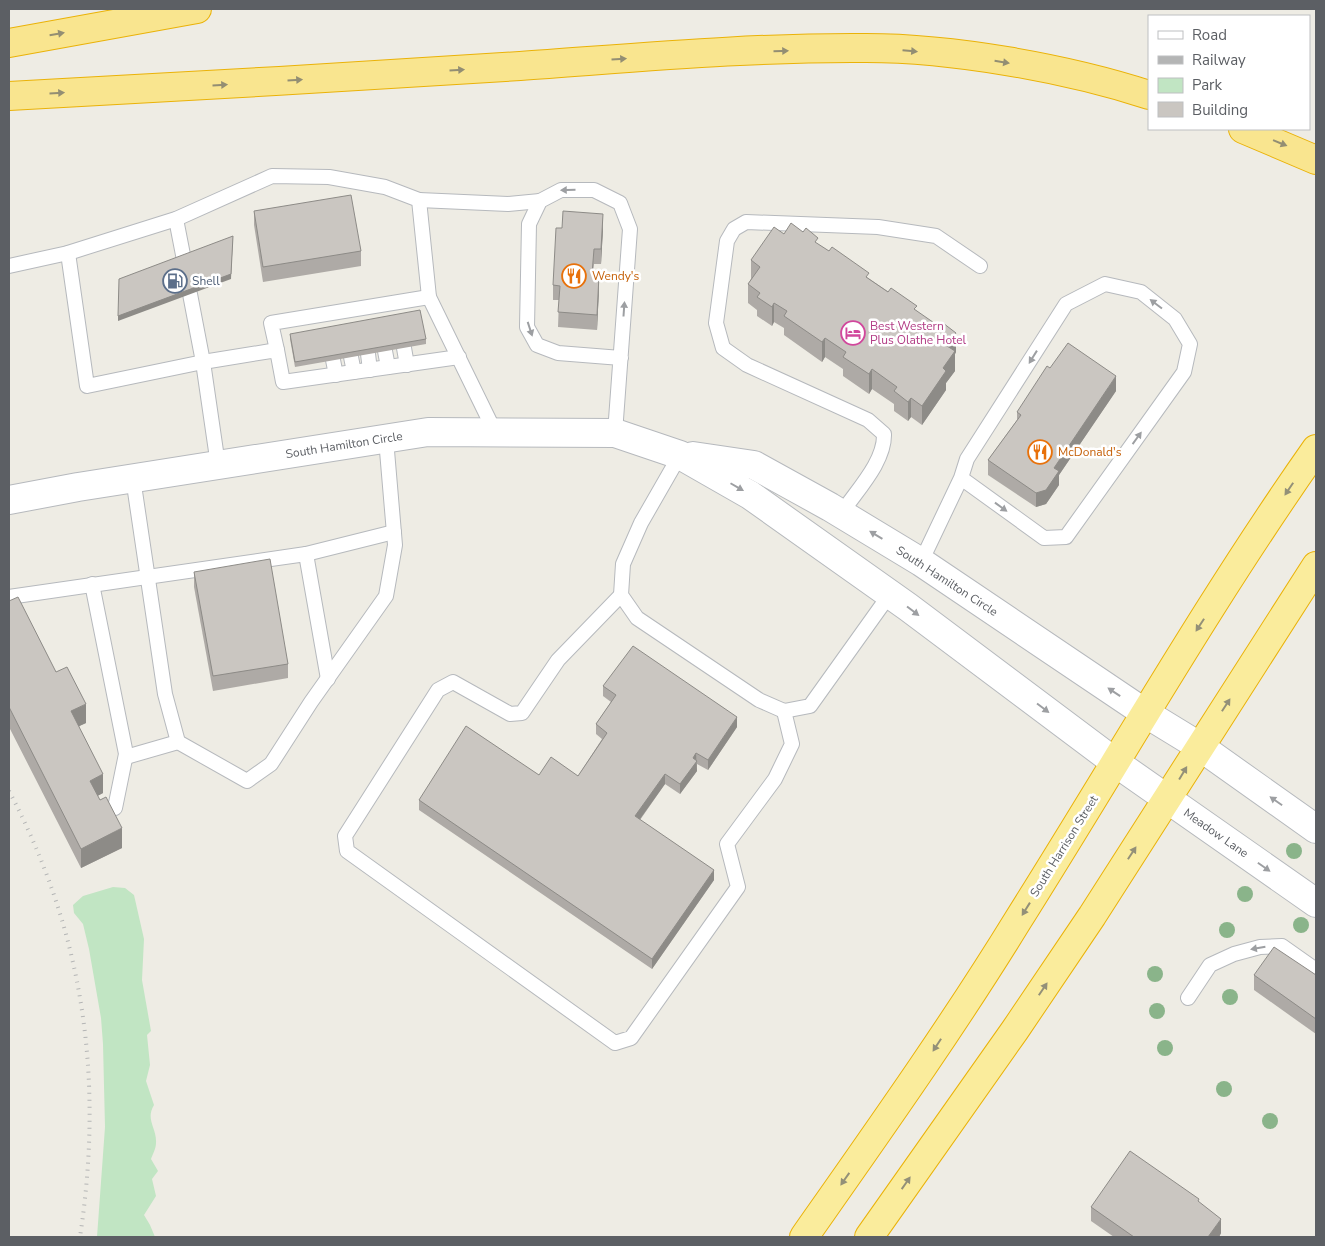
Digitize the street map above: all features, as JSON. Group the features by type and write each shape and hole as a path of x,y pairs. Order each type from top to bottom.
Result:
{"highway":[{"path":"9,43 196,9"},
{"path":"9,96 246,84 720,53 867,48 954,55 1040,68 1148,95"},
{"path":"1245,130 1316,160"},
{"name":"South Harrison Street","path":"804,1237 922,1069 1017,923 1145,713 1249,549 1316,449"},
{"path":"869,1237 1015,1030 1167,799 1199,746 1316,566"}],"street":[{"name":"South Hamilton Circle","path":"9,500 132,478 428,432 615,433 680,455 750,495 890,594 1116,763"},
{"name":"South Hamilton Circle","path":"680,455 754,464 921,562 1145,713 1199,746"},
{"path":"1199,746 1316,828"},
{"name":"Meadow Lane","path":"1116,763 1316,903"}],"lane":[{"path":"9,266 68,253 176,219 272,176 338,179 385,187 419,200 508,204 540,201 561,190 594,190 620,204 630,229 615,433"},
{"path":"419,200 429,297 495,432"},
{"path":"540,201 529,224 527,328 537,345 558,353 621,358"},
{"path":"176,219 184,260"},
{"path":"841,514 876,462 884,445 884,434 868,420 747,365 723,348 716,322 727,241 734,229 746,222 878,227 936,236 980,266"},
{"path":"68,253 87,386 203,362 276,350"},
{"path":"921,562 961,478 968,459 1066,304 1105,284 1141,292 1176,318 1190,344 1184,372 1066,537 1044,538 961,478"},
{"path":"190,294 203,362 218,465"},
{"path":"429,297 271,323 283,382 458,357"},
{"path":"396,302 399,319"},
{"path":"378,306 381,323"},
{"path":"360,308 363,326"},
{"path":"343,311 346,329"},
{"path":"325,314 328,332"},
{"path":"307,317 310,335"},
{"path":"404,348 407,365"},
{"path":"386,351 388,367"},
{"path":"368,354 370,370"},
{"path":"351,357 354,372"},
{"path":"333,360 336,375"},
{"path":"315,363 318,377"},
{"path":"132,478 165,694 178,742 247,781 271,764 328,678 386,596 395,545 386,439"},
{"path":"680,455 641,523 623,564 620,594 558,660 522,713 510,714 453,682 438,690 345,836 347,851 615,1043 631,1038 738,887 727,844 776,779 792,744 784,711"},
{"path":"9,598 92,584 306,554 394,532"},
{"path":"306,554 328,678"},
{"path":"92,584 126,757 115,808"},
{"path":"620,594 637,618 759,700 784,711 810,706 890,594"},
{"path":"126,757 178,742"},
{"path":"1188,998 1210,965 1234,954 1260,947 1282,946 1316,970"}],"green space":[{"path":"113,887 125,888 134,895 144,939 142,980 151,1031 147,1035 150,1065 146,1081 154,1105 151,1120 156,1143 151,1159 158,1171 152,1179 156,1196 144,1215 155,1237 97,1237 105,1127 103,1044 101,1018 89,949 83,924 74,913 73,905 83,896"}],"building":[{"path":"351,195 361,251 263,267 254,211"},
{"name":"Wendy's","path":"563,211 603,214 601,249 594,249 592,274 599,275 597,315 558,312 560,286 553,285 556,228 562,228"},
{"name":"Best Western Plus Olathe Hotel","path":"791,223 803,232 806,228 818,238 815,242 829,251 832,247 869,273 866,277 888,292 891,288 917,306 914,309 940,327 943,323 956,333 947,346 955,351 943,368 946,371 922,406 911,398 908,402 894,391 897,387 872,369 869,374 843,357 846,352 825,338 822,342 784,316 787,311 774,303 772,307 757,297 760,293 748,284 760,267 751,260 774,227 784,234"},
{"name":"Shell","path":"233,236 231,274 118,316 119,279"},
{"path":"420,310 426,339 295,362 290,334"},
{"name":"McDonald's","path":"1068,343 1116,376 1054,468 1059,471 1046,490 1036,493 988,460 1021,415 1017,412 1047,366 1050,368"},
{"path":"270,559 288,664 213,676 194,572"},
{"path":"18,597 56,672 67,667 86,704 71,711 103,774 90,781 100,800 106,797 122,828 81,849 9,707 9,601"},
{"path":"633,646 737,717 708,760 696,753 693,758 697,761 680,784 665,774 635,816 714,870 652,959 419,800 466,726 539,775 551,757 578,776 607,733 596,724 616,695 603,686"},
{"path":"1274,947 1316,975 1316,1019 1254,975"},
{"path":"1130,1151 1199,1199 1198,1201 1221,1219 1208,1237 1134,1237 1091,1207"}],"railway":[{"path":"9,791 35,844 55,898 71,953 82,1008 88,1064 90,1121 87,1178 80,1237"}],"place":[{"name":"Wendy's","path":"574,276"},
{"name":"Shell","path":"175,281"},
{"name":"Best Western Plus Olathe Hotel","path":"853,333"},
{"name":"McDonald's","path":"1040,452"}]}
